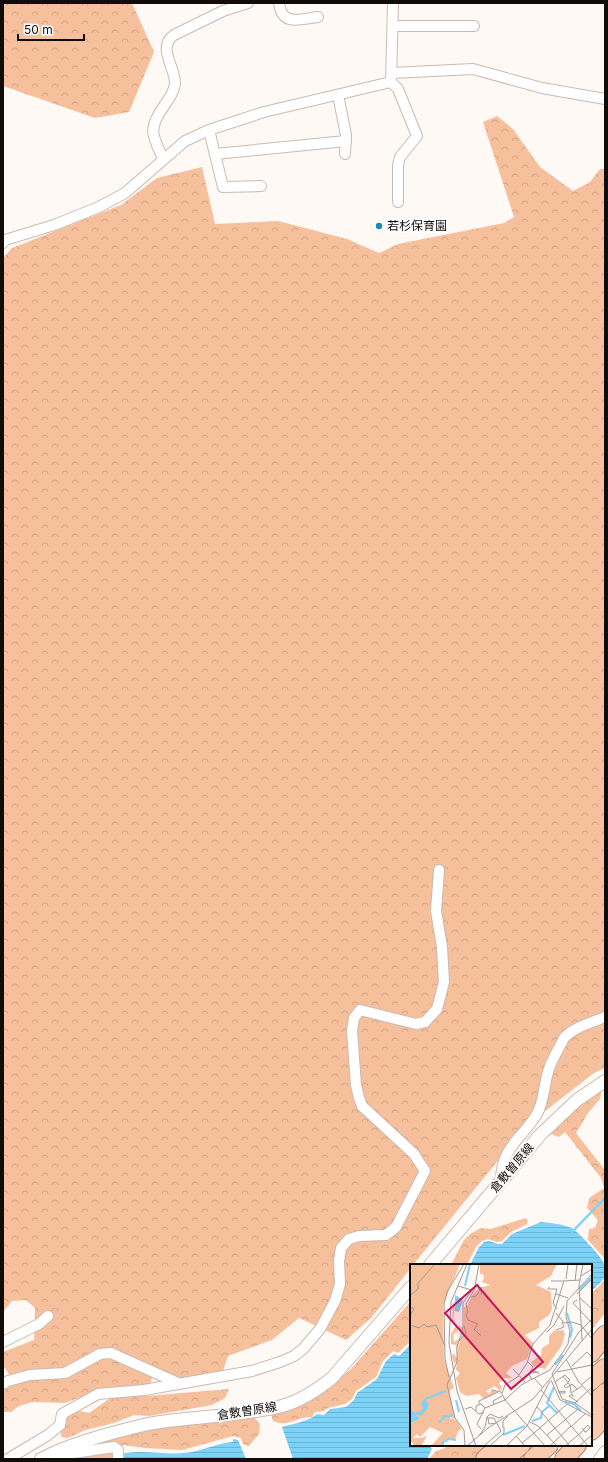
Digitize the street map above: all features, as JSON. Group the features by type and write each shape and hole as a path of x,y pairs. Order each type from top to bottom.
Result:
{"highway":[{"path":"592,1352 605,1336"},
{"path":"592,1380 605,1368"},
{"path":"592,1405 605,1393"},
{"path":"592,1429 605,1416"},
{"path":"486,1459 500,1446"},
{"path":"504,1459 519,1446"},
{"path":"533,1459 548,1446"},
{"path":"564,1459 577,1446"}],"street":[{"path":"163,159 153,135 153,129 155,122 175,84 167,54 166,45 168,38 223,11 248,3"},
{"path":"279,3 280,10 289,20 318,17"},
{"path":"393,3 392,77 417,136 400,157 398,165 398,202"},
{"path":"393,26 474,26"},
{"path":"3,243 5,240 54,225 98,207 125,193 185,141 210,130 264,112 338,95 392,77 473,69 542,88 605,99"},
{"path":"338,95 346,135 345,154"},
{"path":"210,130 223,187 261,186"},
{"path":"215,154 346,141"},
{"path":"8,1459 48,1435 60,1424 62,1414 98,1394 144,1390 252,1371 294,1356 303,1349 320,1329 335,1301 340,1284 338,1261 341,1248 349,1239 359,1236 386,1235 396,1227 403,1216 424,1170 414,1154 362,1106 358,1098 356,1085 352,1031 354,1018 360,1010 416,1024 425,1022 436,1010 444,982 442,947 436,911 439,870"},
{"path":"501,1181 501,1172 506,1155 537,1113 542,1099 548,1072 564,1038 568,1034 605,1017"},
{"name":"倉敷曽原線","path":"431,1264 540,1135 577,1100 605,1081"},
{"name":"倉敷曽原線","path":"41,1459 57,1451 96,1438 150,1424 282,1406 303,1398 320,1388 332,1378 410,1288"},
{"path":"3,1342 39,1324 48,1316"},
{"path":"3,1384 8,1381 30,1375 65,1373 100,1354 111,1353 179,1383"},
{"path":"57,1451 61,1454 67,1454 114,1447 118,1450 118,1459"},
{"path":"599,1459 605,1451"}],"green space":[{"path":"3,3 132,3 154,52 129,112 95,118 3,86"},
{"path":"497,116 513,129 540,167 573,191 590,182 600,169 605,169 605,1068 594,1073 526,1126 414,1264 410,1264 410,1269 371,1318 346,1340 299,1318 272,1340 228,1356 223,1371 181,1379 167,1372 152,1378 147,1396 229,1389 225,1398 212,1405 149,1416 134,1415 114,1423 85,1430 68,1438 61,1437 65,1416 80,1411 89,1413 112,1397 104,1388 65,1403 32,1402 19,1406 11,1412 3,1412 3,1383 9,1374 5,1368 3,1368 3,1352 34,1340 35,1308 26,1300 12,1301 3,1312 3,258 12,248 121,205 157,178 202,167 215,224 278,221 347,239 379,253 398,244 504,223 514,217 483,122"},
{"path":"602,1088 600,1099 588,1113 576,1133 605,1170 605,1259 588,1240 589,1229 595,1228 598,1220 587,1208 589,1198 604,1188 601,1178 565,1132 559,1137 551,1134 564,1119"},
{"path":"526,1218 528,1221 527,1224 511,1232 502,1241 497,1242 488,1239 482,1241 476,1247 468,1264 452,1264 464,1240 470,1234 481,1228 490,1229"},
{"path":"605,1280 605,1313 592,1330 592,1293"},
{"path":"410,1302 410,1342 398,1353 393,1351 383,1361 376,1377 356,1391 352,1399 345,1404 328,1408 324,1411 315,1412 312,1417 302,1418 288,1423 273,1421 271,1414 331,1385 350,1370"},
{"path":"254,1417 260,1424 259,1434 249,1446 243,1444 241,1438 233,1436 182,1450 123,1445 111,1459 55,1459 108,1440 147,1430"},
{"path":"445,1446 488,1446 475,1459 429,1459 436,1451 445,1448"}],"water":[{"path":"541,1222 572,1228 589,1244 601,1259 604,1265 605,1275 601,1282 592,1291 592,1264 470,1264 479,1247 484,1242 489,1241 502,1244 512,1234"},
{"path":"410,1345 410,1446 430,1446 432,1449 427,1459 293,1459 282,1427 305,1420 317,1414 324,1415 330,1409 346,1407 354,1400 357,1393 377,1379 386,1361 394,1354 399,1356"},
{"path":"233,1439 238,1440 246,1459 121,1459 121,1454 129,1453 190,1452 233,1442"}],"waterway":[{"path":"572,1232 605,1198"}],"place":[{"name":"若杉保育園","path":"379,226"}]}
